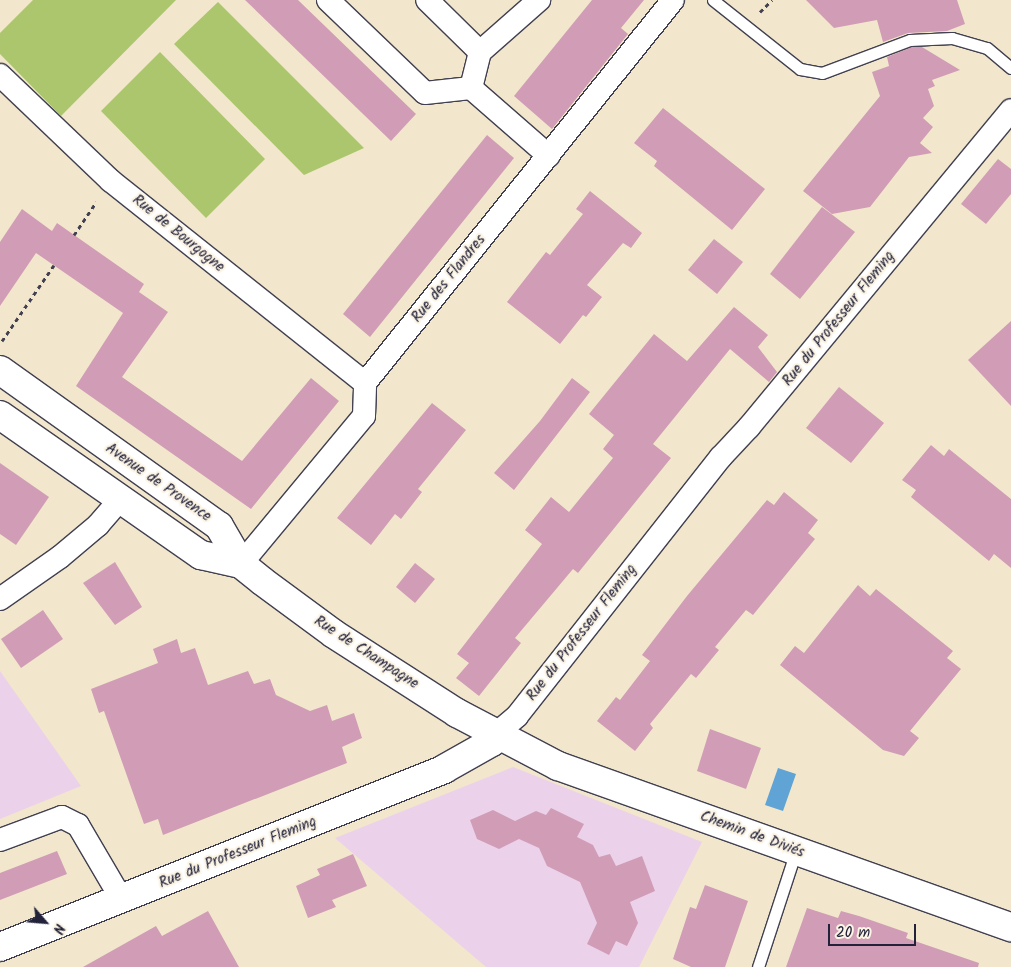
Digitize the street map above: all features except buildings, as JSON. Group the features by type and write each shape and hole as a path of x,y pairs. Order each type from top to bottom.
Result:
{"street":[{"path":"328,0 425,93 471,88 549,156"},
{"path":"426,0 480,52"},
{"path":"471,88 480,52 539,0"},
{"name":"Rue des Flandres","path":"364,383 673,0"},
{"name":"Rue de Bourgogne","path":"0,75 111,181 364,383"},
{"name":"Rue du Professeur Fleming","path":"0,947 122,900 444,769 492,742 498,733 517,716 721,457 749,428 1011,110"},
{"name":"Avenue de Provence","path":"0,370 219,526 241,564"},
{"path":"0,415 201,555 241,564 364,416 364,383"},
{"path":"0,599 60,557 98,525 122,499"},
{"name":"Rue de Champagne","path":"241,564 334,634 457,713 498,733"},
{"name":"Chemin de Diviés","path":"498,733 558,766 1011,927"},
{"path":"0,840 62,817 78,825 122,900"}],"lane":[{"path":"713,0 800,69 822,73 910,40 952,38 987,48 1011,68"},
{"path":"758,967 796,850"}],"path":[{"path":"74,235 111,181"},
{"path":"0,345 54,265"}],"shaded area":[{"path":"0,671 81,786 0,819"},
{"path":"513,767 702,842 639,967 486,967 335,838"}],"green space":[{"path":"33,0 176,0 61,116 0,54 0,33"},
{"path":"218,2 364,148 304,175 174,44"},
{"path":"160,52 265,159 206,218 101,111"}],"water":[{"path":"778,768 796,774 783,811 765,805"}]}
